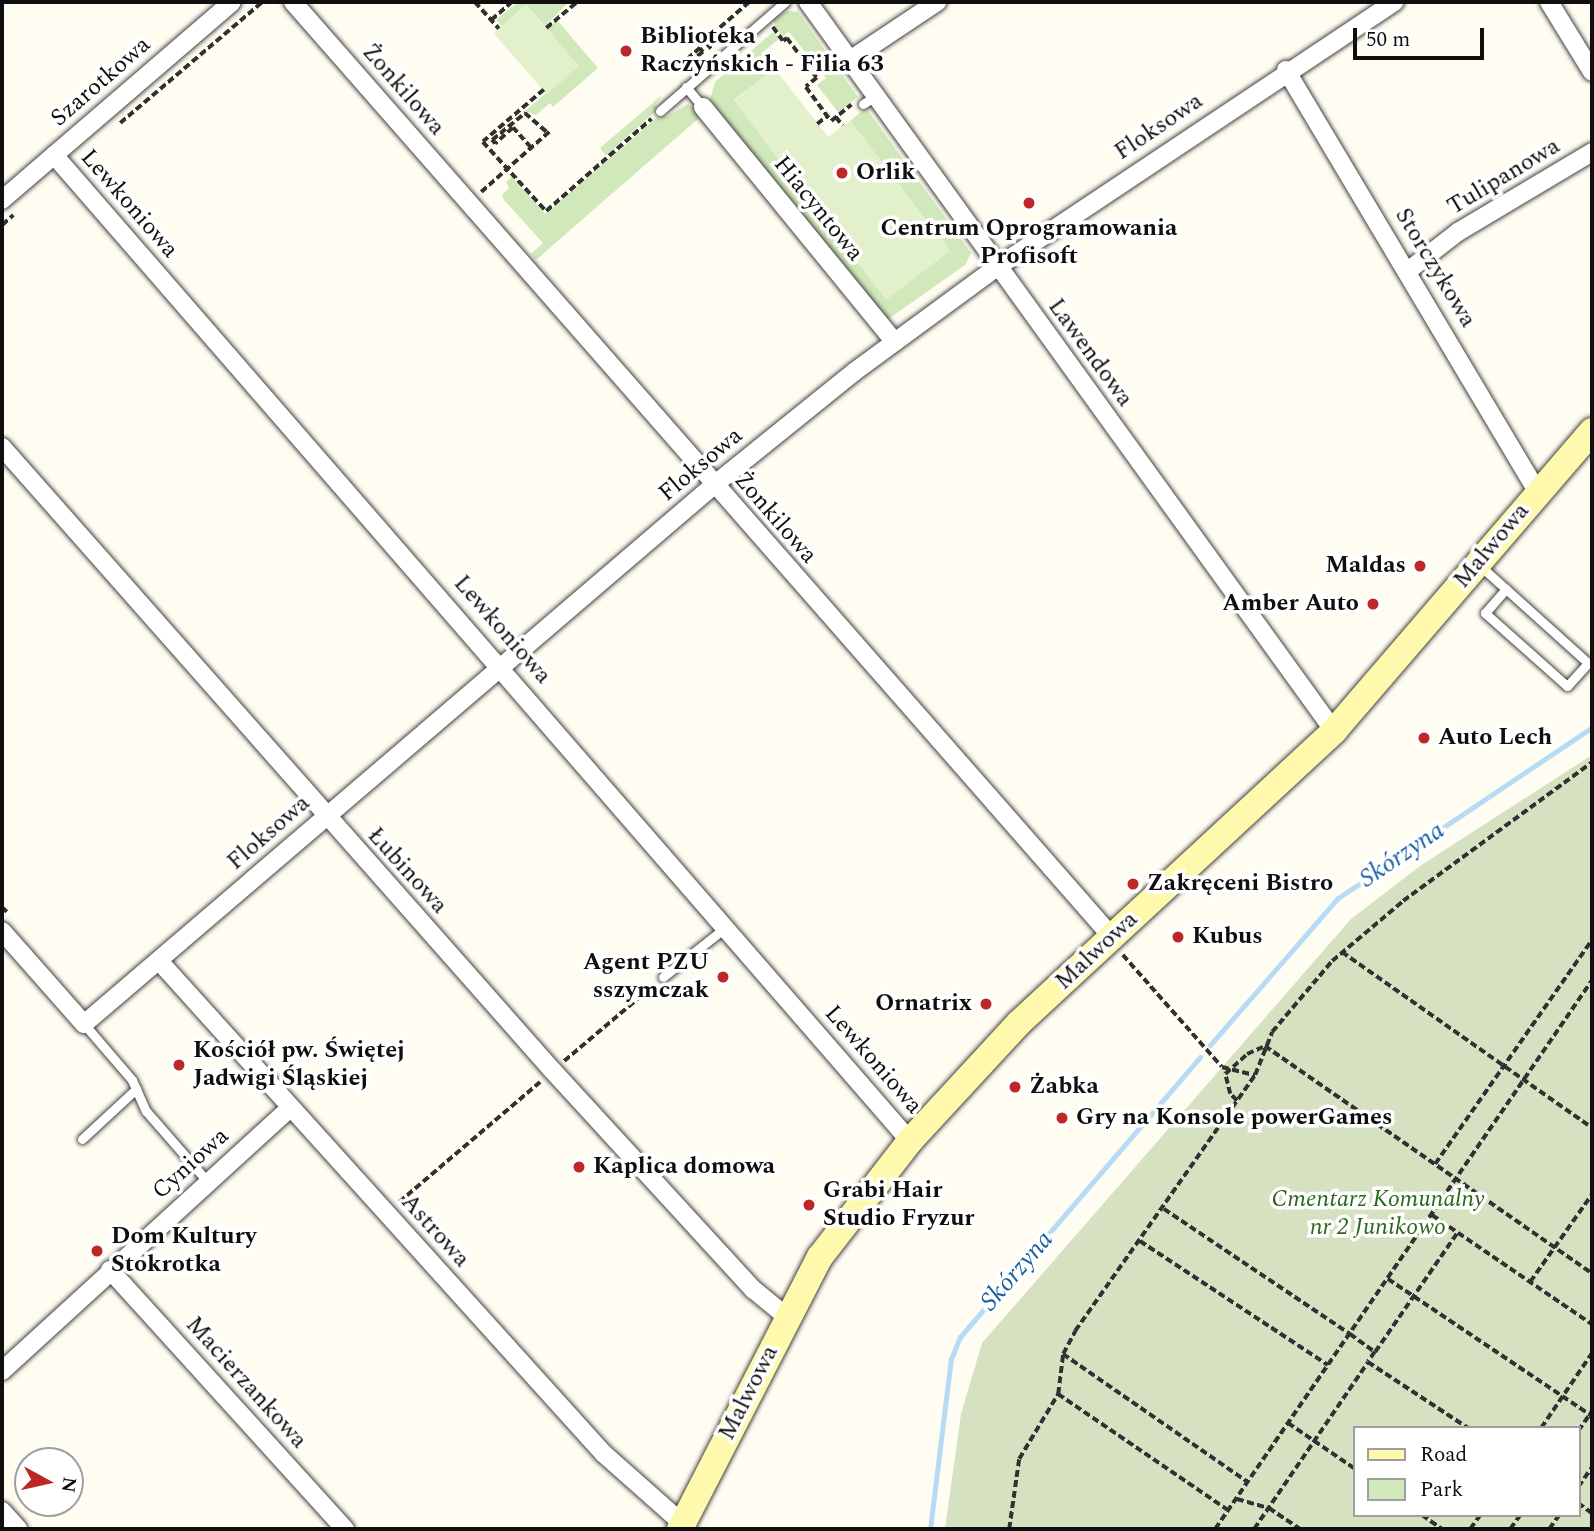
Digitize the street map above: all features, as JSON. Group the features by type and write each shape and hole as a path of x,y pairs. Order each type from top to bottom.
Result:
{"street":[{"name":"Żonkilowa","path":"293,2 1114,943"},
{"name":"Lawendowa","path":"808,2 850,60 866,99 997,267 1334,731"},
{"path":"850,60 937,2"},
{"name":"Floksowa","path":"84,1024 160,962 325,816 503,668 713,485 895,342 997,267 1286,71 1395,2"},
{"path":"1549,2 1592,72"},
{"name":"Szarotkowa","path":"2,200 225,4"},
{"name":"Storczykowa","path":"1286,71 1409,270 1538,492"},
{"name":"Hiacyntowa","path":"703,107 895,342"},
{"name":"Tulipanowa","path":"1409,270 1458,232 1592,152"},
{"name":"Lewkoniowa","path":"54,155 503,668 910,1141"},
{"name":"Malwowa","path":"681,1527 788,1317 835,1234 910,1141 989,1051 1114,943 1334,731 1592,432"},
{"name":"Łubinowa","path":"2,447 325,816 553,1071 754,1290 788,1317"},
{"path":"6,923 84,1024"},
{"name":"Astrowa","path":"160,962 604,1454 681,1527"},
{"name":"Cyniowa","path":"2,1371 290,1108"},
{"name":"Macierzankowa","path":"110,1270 345,1529"},
{"path":"2,1511 18,1529"}],"lane":[{"path":"660,111 716,55 785,2"},
{"path":"686,86 703,107"},
{"path":"1477,564 1506,589 1588,663 1567,686 1485,613 1506,589"},
{"path":"663,977 717,933"},
{"path":"84,1024 136,1089 146,1111 208,1182"},
{"path":"82,1139 136,1089"}],"path":[{"path":"475,2 499,29"},
{"path":"491,20 512,2"},
{"path":"546,28 577,2"},
{"path":"674,74 668,67 675,62 679,66 700,48 703,52 683,70 686,74 716,55 704,41 749,2"},
{"path":"769,15 774,30 783,41 787,38 817,78 806,87 831,121 866,99"},
{"path":"544,90 483,142 546,211 660,111"},
{"path":"473,190 477,195 508,169 549,132 525,113 492,140 495,144 513,128 531,148"},
{"path":"817,124 827,116"},
{"path":"836,117 843,126"},
{"path":"1009,1529 1019,1459 1058,1394 1063,1354 1255,1074 1265,1046 1342,952 1466,852 1592,762"},
{"path":"2,906 6,923"},
{"path":"1434,1164 1592,940"},
{"path":"1114,943 1202,1048 1232,1071 1255,1074"},
{"path":"1342,952 1592,1128"},
{"path":"553,1071 663,977"},
{"path":"1215,1529 1592,980"},
{"path":"1237,1101 1224,1079 1247,1054 1265,1046"},
{"path":"1265,1046 1592,1273"},
{"path":"385,1214 536,1086"},
{"path":"1530,1282 1592,1194"},
{"path":"1163,1208 1375,1352"},
{"path":"1432,1215 1592,1324"},
{"path":"1254,1529 1457,1232"},
{"path":"1140,1241 1328,1365"},
{"path":"1388,1279 1591,1414 1580,1428"},
{"path":"1542,1426 1592,1353"},
{"path":"1063,1354 1248,1482"},
{"path":"1368,1362 1465,1426"},
{"path":"1058,1394 1228,1510"},
{"path":"1288,1423 1352,1467"},
{"path":"1580,1485 1592,1467"},
{"path":"1236,1499 1269,1508 1300,1529"},
{"path":"1425,1517 1442,1529"}],"green space":[{"path":"518,2 569,2 545,26 526,5 502,26 496,20"},
{"path":"526,5 579,66 547,94 494,33"},
{"path":"787,11 798,12 858,97 838,112 817,85 826,78 789,32 782,37 776,28 773,19"},
{"path":"557,20 598,68 553,107 550,103 536,115 525,111 578,66 547,29"},
{"path":"773,32 779,39 763,52 775,69 734,100 950,251 850,121 866,108 971,253 965,265 887,320 710,100 715,82"},
{"path":"775,69 828,137 850,121 950,251 886,300 734,101"},
{"path":"662,95 655,105 658,109 606,156 600,148"},
{"path":"688,104 698,111 699,118 536,260 531,254 543,243 504,200 502,195 509,188 506,182 512,177 545,214 662,113 666,117"},
{"name":"Cmentarz Komunalny nr 2 Junikowo","path":"1592,755 1592,1529 945,1529 961,1414 982,1343 1351,919 1420,866"}],"waterway":[{"name":"Skórzyna","path":"1210,1045 1338,898 1592,727"},
{"name":"Skórzyna","path":"930,1529 951,1359 960,1337 1200,1057"}],"place":[{"name":"Biblioteka Raczyńskich - Filia 63","path":"626,51"},
{"name":"Orlik","path":"842,173"},
{"name":"Centrum Oprogramowania Profisoft","path":"1029,203"},
{"name":"Maldas","path":"1420,566"},
{"name":"Amber Auto","path":"1373,604"},
{"name":"Auto Lech","path":"1424,738"},
{"name":"Zakręceni Bistro","path":"1133,884"},
{"name":"Kubus","path":"1178,937"},
{"name":"Agent PZU sszymczak","path":"723,977"},
{"name":"Ornatrix","path":"986,1004"},
{"name":"Kościół pw. Świętej Jadwigi Śląskiej","path":"179,1065"},
{"name":"Żabka","path":"1015,1087"},
{"name":"Gry na Konsole powerGames","path":"1062,1118"},
{"name":"Kaplica domowa","path":"579,1167"},
{"name":"Grabi Hair Studio Fryzur","path":"809,1205"},
{"name":"Dom Kultury Stokrotka","path":"97,1251"}]}
